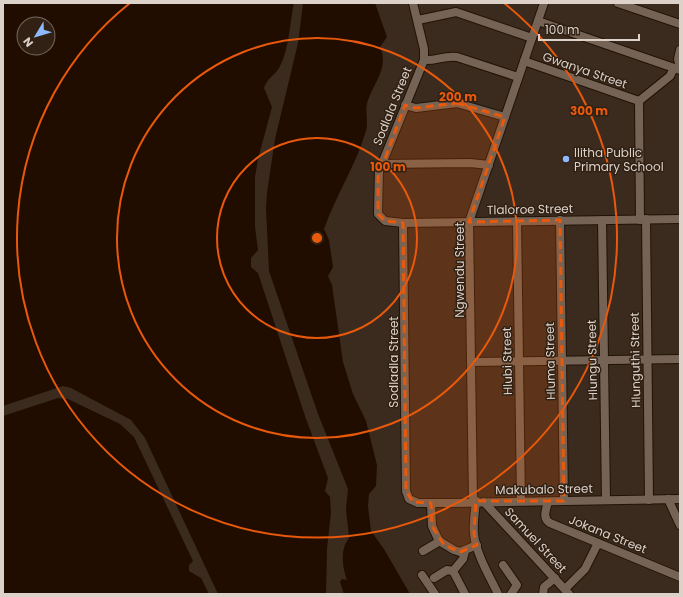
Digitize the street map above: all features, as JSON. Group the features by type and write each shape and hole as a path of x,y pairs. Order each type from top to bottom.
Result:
{"street":[{"name":"Sodlala Street","path":"381,218 378,205 378,177 381,164 424,60 424,49 413,3"},
{"name":"Ngwendu Street","path":"498,594 486,570 477,545 473,525 478,502 471,362 470,222 544,3"},
{"path":"618,3 680,24"},
{"path":"418,20 456,12 532,38"},
{"path":"538,21 678,68"},
{"path":"639,102 678,68 680,50"},
{"path":"424,60 457,57 518,77"},
{"name":"Gwanya Street","path":"524,61 639,102"},
{"path":"405,105 416,108 457,102 505,117"},
{"name":"Hlunguthi Street","path":"639,102 649,500"},
{"path":"381,164 470,163 489,165"},
{"name":"Tlaloroe Street","path":"381,218 389,222 403,223 680,219"},
{"name":"Hluma Street","path":"560,220 564,501"},
{"name":"Hlungu Street","path":"602,220 606,500"},
{"name":"Hlubi Street","path":"518,221 521,502"},
{"name":"Sodladla Street","path":"403,223 406,491 409,500"},
{"path":"471,362 680,359"},
{"path":"668,499 680,525"},
{"name":"Makubalo Street","path":"409,500 413,502 431,503 680,499"},
{"name":"Samuel Street","path":"478,502 555,578 567,592"},
{"name":"Jokana Street","path":"548,502 545,516 547,521 680,577"},
{"path":"431,503 432,526 440,541 454,550 465,551 477,545"},
{"path":"423,551 440,541"},
{"path":"567,592 585,569 598,543"},
{"path":"453,571 463,559 465,551"},
{"path":"503,565 517,585 512,594"},
{"path":"434,578 447,570 453,571"},
{"path":"453,571 465,594"},
{"path":"422,575 435,594"},
{"path":"542,594 544,587 555,578"}],"highlighted area":[{"path":"457,103 505,117 469,222 560,220 564,501 476,501 474,534 477,545 460,552 444,545 432,526 431,503 413,502 406,491 403,223 385,221 378,214 378,177 405,105 416,108"}],"shaded area":[{"path":"3,3 294,3 284,58 277,71 264,88 272,107 258,159 255,177 255,227 258,250 251,258 251,267 258,273 305,416 328,478 325,491 330,497 331,512 327,549 326,594 218,594 145,438 131,420 71,388 63,386 3,406"},
{"path":"303,3 375,3 387,37 380,47 383,61 382,68 367,104 366,131 362,144 324,229 329,240 333,267 328,276 332,285 343,362 353,394 366,421 377,465 376,486 369,494 368,506 371,531 384,549 410,594 344,594 340,582 342,579 347,580 344,570 343,553 346,542 349,538 346,509 348,489 318,414 269,271 266,208 267,193 275,139 298,43"},
{"path":"58,398 68,399 120,424 134,437 193,561 189,565 189,571 201,578 209,594 3,594 3,416"}],"place":[{"name":"Ilitha Public Primary School","path":"566,159"}]}
